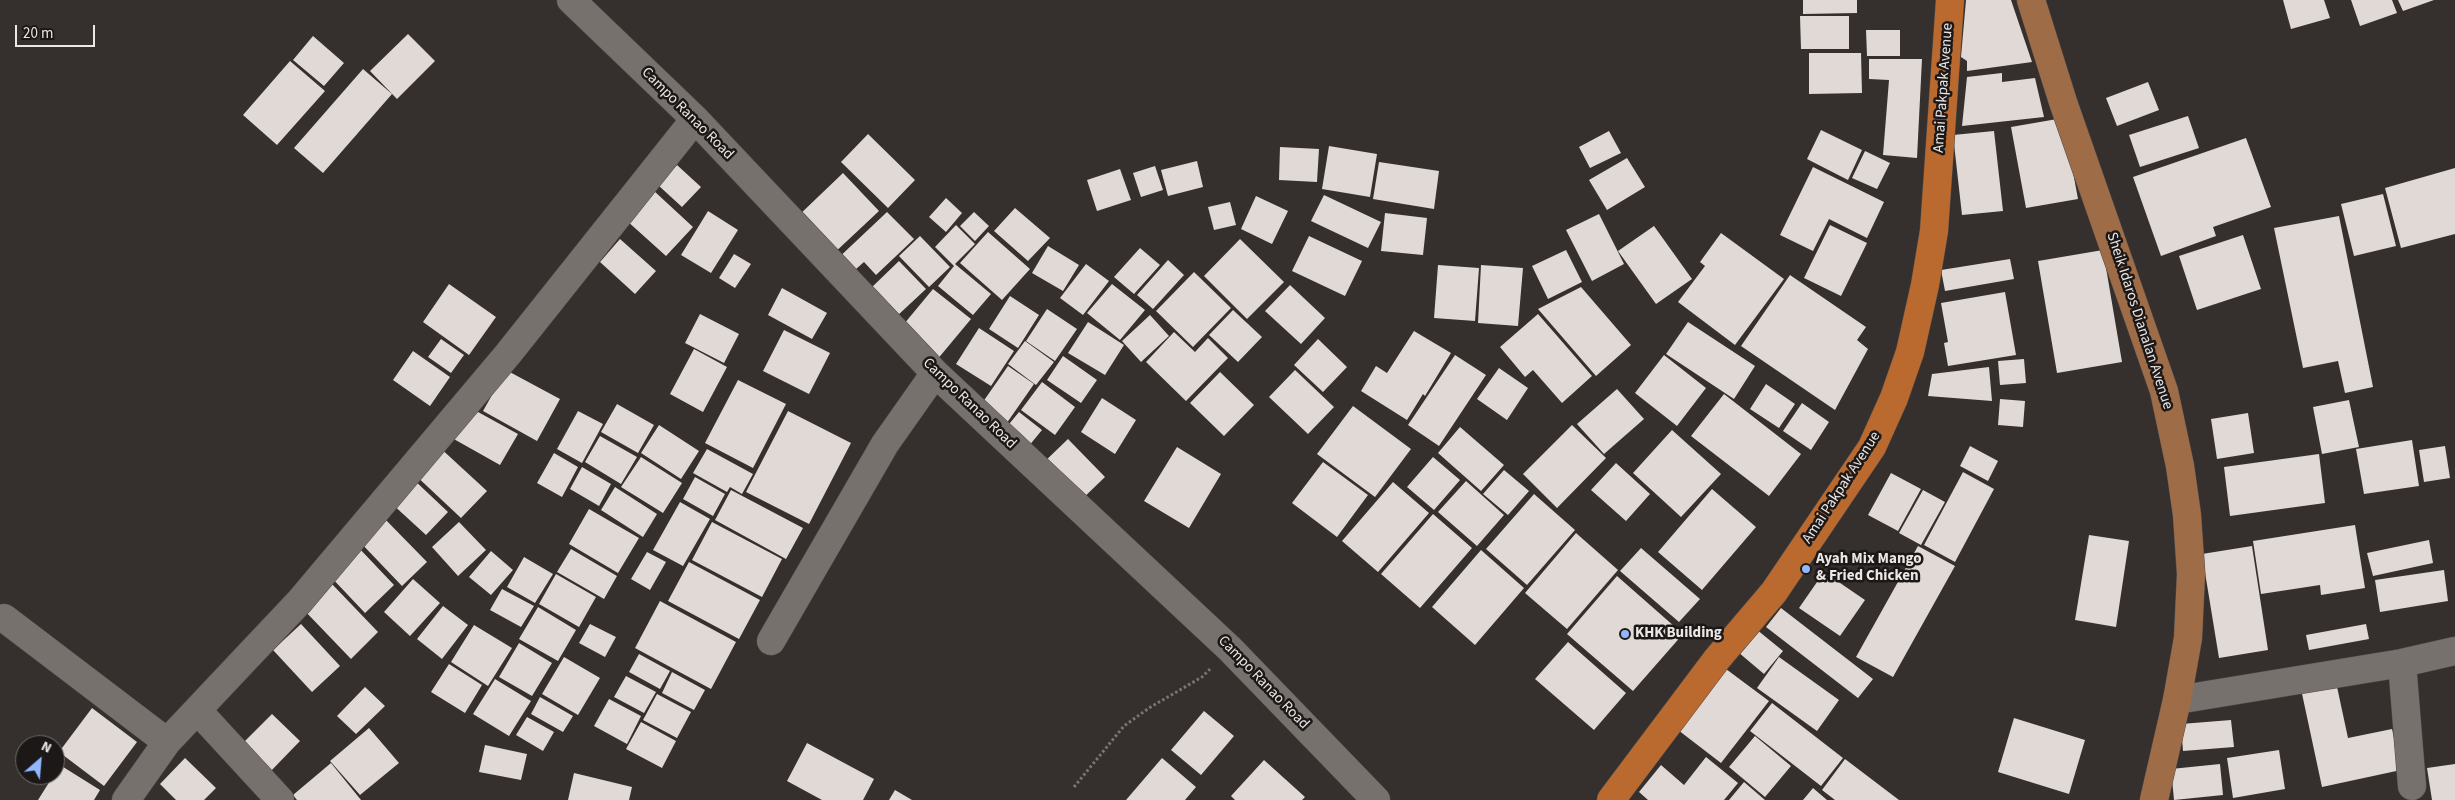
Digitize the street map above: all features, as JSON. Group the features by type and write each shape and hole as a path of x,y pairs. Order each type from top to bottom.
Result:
{"highway":[{"name":"Amai Pakpak Avenue","path":"1611,800 1717,658 1774,592 1872,447 1894,398 1910,352 1925,285 1934,231 1950,0"}],"main road":[{"name":"Sheik Idaros Dianalan Avenue","path":"2030,0 2063,102 2164,391 2180,466 2187,515 2190,574 2188,638 2177,700 2154,800"}],"street":[{"name":"Campo Ranao Road","path":"571,0 695,120 935,373 1230,649 1376,800"},
{"path":"126,800 167,742 300,601 502,361 695,120"},
{"path":"771,641 885,444 935,373"},
{"path":"4,618 167,742"},
{"path":"2177,700 2402,663 2455,651"},
{"path":"2402,663 2412,786"},
{"path":"198,711 280,800"}],"path":[{"path":"1074,787 1124,726 1148,708 1202,677 1230,649"}],"building":[{"path":"1803,0 1857,0 1857,13 1803,14"},
{"path":"1966,0 2011,0 2032,62 1967,71 1967,61 1961,57"},
{"path":"2283,0 2324,0 2330,18 2291,29"},
{"path":"2351,0 2392,0 2397,13 2360,26"},
{"path":"2398,0 2434,0 2403,11"},
{"path":"1800,16 1849,16 1849,49 1801,49"},
{"path":"1866,30 1900,30 1900,56 1867,56"},
{"path":"408,34 435,61 397,99 370,71"},
{"path":"313,36 344,63 324,86 293,60"},
{"path":"1809,53 1861,53 1862,93 1809,94"},
{"path":"1869,59 1922,59 1917,158 1883,155 1889,80 1869,79"},
{"path":"290,61 325,91 277,145 243,115"},
{"path":"363,69 392,94 323,173 294,148"},
{"path":"2002,73 2002,82 2035,78 2044,117 1962,126 1967,77"},
{"path":"2148,82 2159,110 2117,126 2106,98"},
{"path":"2188,116 2199,148 2140,167 2129,135"},
{"path":"2063,118 2078,199 2026,208 2011,127"},
{"path":"1821,130 1862,150 1848,180 1807,159"},
{"path":"1609,131 1621,153 1590,168 1579,147"},
{"path":"1994,131 2003,211 1962,215 1953,135"},
{"path":"868,134 915,180 888,208 841,162"},
{"path":"2246,138 2271,207 2213,227 2216,236 2161,256 2133,177"},
{"path":"1329,146 1377,154 1370,197 1322,189"},
{"path":"1280,147 1319,149 1317,182 1279,180"},
{"path":"1865,151 1890,163 1877,189 1852,178"},
{"path":"1627,158 1645,187 1607,210 1589,180"},
{"path":"1197,161 1203,187 1168,196 1161,170"},
{"path":"1379,162 1439,171 1434,209 1373,199"},
{"path":"677,165 701,187 682,207 658,185"},
{"path":"1155,166 1163,190 1141,197 1133,173"},
{"path":"1813,167 1884,202 1867,238 1829,219 1813,251 1780,235"},
{"path":"2455,168 2455,234 2401,248 2385,188"},
{"path":"1120,169 1131,200 1097,211 1087,180"},
{"path":"843,173 879,211 831,256 796,218"},
{"path":"653,190 693,227 666,256 626,220"},
{"path":"2383,194 2396,246 2354,256 2341,204"},
{"path":"1324,195 1381,222 1368,248 1311,221"},
{"path":"1256,196 1288,211 1272,244 1241,229"},
{"path":"946,198 962,213 946,232 929,217"},
{"path":"1230,202 1236,225 1214,230 1208,207"},
{"path":"1015,208 1050,238 1028,261 994,231"},
{"path":"708,211 738,230 711,273 681,255"},
{"path":"887,212 914,239 876,275 864,262 848,276 834,262"},
{"path":"974,212 989,226 975,241 960,226"},
{"path":"1385,213 1427,218 1423,255 1381,251"},
{"path":"1599,214 1624,264 1592,281 1566,230"},
{"path":"2339,216 2373,387 2345,393 2338,361 2303,368 2274,228"},
{"path":"956,225 975,244 955,264 991,294 973,315 938,286 954,266 935,247"},
{"path":"1830,225 1867,243 1841,296 1804,278"},
{"path":"1654,226 1692,279 1656,304 1618,251"},
{"path":"988,232 1030,269 1002,300 960,263"},
{"path":"1721,233 1784,279 1735,345 1678,302 1705,266 1700,262"},
{"path":"2243,235 2261,289 2197,310 2179,256"},
{"path":"920,236 950,267 929,287 899,256"},
{"path":"1309,236 1362,261 1345,296 1292,271"},
{"path":"620,239 656,271 635,294 600,262"},
{"path":"1240,239 1284,282 1247,319 1204,276"},
{"path":"1048,246 1079,265 1063,291 1032,273"},
{"path":"1140,248 1160,265 1134,294 1114,277"},
{"path":"1566,250 1582,282 1548,299 1532,266"},
{"path":"2103,250 2122,362 2057,373 2038,261"},
{"path":"734,254 751,264 735,288 719,278"},
{"path":"2010,259 2014,279 1945,291 1941,270"},
{"path":"1168,260 1184,275 1153,309 1137,295"},
{"path":"899,261 926,289 897,316 871,288"},
{"path":"1086,264 1109,281 1083,315 1060,298"},
{"path":"1438,265 1479,268 1475,321 1434,318"},
{"path":"1481,265 1523,268 1518,326 1478,323"},
{"path":"1194,272 1231,308 1193,347 1156,311"},
{"path":"1790,275 1866,327 1857,340 1868,349 1835,410 1741,346"},
{"path":"449,284 496,317 469,355 423,322"},
{"path":"1112,284 1145,310 1120,340 1087,313"},
{"path":"1290,285 1325,318 1301,344 1265,311"},
{"path":"1581,287 1631,345 1596,376 1538,309"},
{"path":"782,288 827,313 812,339 768,315"},
{"path":"933,289 971,319 936,361 899,330"},
{"path":"2005,292 2016,355 1948,366 1944,343 1948,342 1941,303"},
{"path":"1010,296 1039,315 1018,348 989,329"},
{"path":"1047,309 1077,329 1055,361 1026,341"},
{"path":"1233,310 1262,337 1238,362 1209,335"},
{"path":"700,314 739,334 724,363 685,343"},
{"path":"1538,314 1592,376 1562,403 1533,370 1525,377 1500,347"},
{"path":"1150,315 1169,336 1141,362 1122,341"},
{"path":"1088,322 1124,345 1105,375 1068,353"},
{"path":"1688,322 1755,366 1734,399 1666,354"},
{"path":"979,328 1014,351 991,386 956,364"},
{"path":"784,330 830,353 809,394 763,371"},
{"path":"1414,331 1451,353 1425,396 1423,394 1407,420 1361,391 1376,366 1387,373"},
{"path":"1174,332 1195,352 1208,338 1228,358 1186,401 1146,362"},
{"path":"441,339 464,355 451,373 428,357"},
{"path":"1318,339 1347,367 1323,392 1294,365"},
{"path":"1025,341 1054,362 1036,385 1008,364"},
{"path":"694,349 727,367 703,412 670,394"},
{"path":"413,351 450,377 430,406 393,380"},
{"path":"1455,355 1486,375 1439,446 1408,425"},
{"path":"1664,355 1706,388 1677,426 1635,393"},
{"path":"1063,356 1097,380 1081,403 1047,380"},
{"path":"2024,359 2026,383 2000,385 1998,361"},
{"path":"1008,366 1034,384 1004,427 978,409"},
{"path":"1989,367 1992,401 1928,396 1932,374"},
{"path":"1499,368 1528,388 1507,420 1477,399"},
{"path":"506,370 560,399 537,441 483,411"},
{"path":"1295,370 1334,407 1308,434 1269,397"},
{"path":"1220,372 1254,405 1224,436 1190,403"},
{"path":"738,380 786,404 753,468 705,443"},
{"path":"1042,382 1075,407 1055,435 1021,410"},
{"path":"1766,384 1795,404 1779,428 1750,409"},
{"path":"1617,389 1644,419 1604,454 1577,424"},
{"path":"1724,394 1801,454 1769,496 1691,436"},
{"path":"1102,398 1136,420 1115,454 1081,432"},
{"path":"2000,399 2025,401 2023,427 1998,425"},
{"path":"2349,400 2359,447 2322,454 2313,407"},
{"path":"1802,403 1829,422 1811,450 1783,431"},
{"path":"617,404 654,425 638,453 601,432"},
{"path":"1353,406 1411,449 1375,497 1317,454"},
{"path":"469,407 518,434 500,465 452,438"},
{"path":"578,411 603,424 582,463 557,449"},
{"path":"788,411 851,443 809,524 746,492"},
{"path":"1019,412 1042,430 1028,447 1005,429"},
{"path":"2248,413 2254,453 2217,459 2211,419"},
{"path":"659,425 699,451 681,479 641,453"},
{"path":"1572,425 1606,458 1557,508 1523,474"},
{"path":"1460,427 1504,465 1481,491 1438,453"},
{"path":"1672,430 1721,474 1681,517 1633,473"},
{"path":"600,436 637,457 621,484 585,462"},
{"path":"1068,439 1105,477 1078,503 1041,465"},
{"path":"2412,440 2419,486 2364,494 2356,449"},
{"path":"437,445 487,491 461,518 412,472"},
{"path":"1970,446 1998,461 1988,481 1960,466"},
{"path":"2445,446 2450,478 2424,482 2419,450"},
{"path":"1177,447 1221,474 1189,528 1144,501"},
{"path":"707,449 753,474 742,494 730,487 727,492 693,473"},
{"path":"554,453 578,467 562,497 537,483"},
{"path":"2319,454 2325,503 2230,516 2224,467"},
{"path":"641,457 682,483 663,513 621,487"},
{"path":"1433,457 1460,480 1434,510 1407,487"},
{"path":"1323,462 1368,495 1337,537 1292,503"},
{"path":"1616,463 1650,494 1626,521 1591,490"},
{"path":"582,467 611,484 599,506 570,489"},
{"path":"1504,470 1529,491 1508,515 1483,494"},
{"path":"1963,472 1994,489 1955,562 1924,545"},
{"path":"1891,473 1921,489 1898,531 1868,515"},
{"path":"695,477 725,494 713,516 683,499"},
{"path":"412,478 448,512 426,535 390,502"},
{"path":"1466,481 1504,515 1477,546 1438,512"},
{"path":"1393,482 1429,513 1378,572 1342,541"},
{"path":"615,487 657,514 643,537 601,510"},
{"path":"1712,489 1756,527 1702,590 1658,552"},
{"path":"731,490 803,528 786,559 715,520"},
{"path":"1923,490 1945,502 1921,545 1899,533"},
{"path":"1534,494 1575,530 1527,585 1486,549"},
{"path":"680,502 710,519 683,566 653,550"},
{"path":"589,509 639,538 618,573 569,544"},
{"path":"1433,514 1472,548 1420,608 1381,574"},
{"path":"383,517 427,562 402,586 358,540"},
{"path":"459,522 486,550 458,576 432,547"},
{"path":"712,522 782,559 762,597 692,560"},
{"path":"2355,525 2365,588 2321,595 2320,585 2261,594 2253,541"},
{"path":"1576,533 1618,570 1567,629 1525,593"},
{"path":"2089,535 2129,541 2116,627 2075,620"},
{"path":"2429,540 2433,563 2373,576 2367,553"},
{"path":"1918,546 1955,566 1893,677 1856,657"},
{"path":"2252,546 2268,650 2219,658 2202,554"},
{"path":"358,547 394,585 365,613 329,575"},
{"path":"1641,548 1700,599 1679,622 1620,571"},
{"path":"571,549 617,576 604,599 557,572"},
{"path":"1481,550 1524,588 1475,645 1432,607"},
{"path":"491,551 513,570 491,595 469,577"},
{"path":"647,552 666,562 650,590 631,579"},
{"path":"524,557 553,574 535,603 507,587"},
{"path":"689,562 760,600 739,639 668,601"},
{"path":"2444,570 2448,601 2380,612 2375,580"},
{"path":"1824,572 1865,600 1840,636 1799,608"},
{"path":"556,574 596,597 579,627 539,604"},
{"name":"KHK Building","path":"1617,576 1683,634 1633,691 1567,634"},
{"path":"413,579 440,603 410,636 384,612"},
{"path":"331,583 378,632 351,659 303,609"},
{"path":"502,589 534,606 521,627 490,610"},
{"path":"660,601 736,642 711,689 635,648"},
{"path":"443,606 468,625 442,659 417,639"},
{"path":"538,607 576,630 558,661 519,639"},
{"path":"1781,608 1873,679 1858,698 1766,627"},
{"path":"301,624 340,666 312,692 273,650"},
{"path":"590,624 616,637 605,657 579,643"},
{"path":"2366,624 2369,639 2309,650 2306,635"},
{"path":"474,625 512,648 488,686 451,662"},
{"path":"1756,629 1783,651 1764,674 1738,652"},
{"path":"1568,642 1626,693 1594,730 1535,679"},
{"path":"519,643 552,663 532,696 499,677"},
{"path":"639,654 670,671 660,689 629,672"},
{"path":"564,657 600,678 578,715 542,694"},
{"path":"1779,657 1839,700 1817,731 1757,688"},
{"path":"449,664 482,685 465,713 431,692"},
{"path":"1726,669 1769,701 1721,763 1678,730"},
{"path":"672,672 705,690 694,710 662,693"},
{"path":"626,676 656,692 644,713 614,697"},
{"path":"495,679 531,701 509,736 473,714"},
{"path":"2336,682 2348,738 2392,729 2401,770 2322,787 2301,689"},
{"path":"365,687 385,706 356,734 337,716"},
{"path":"657,694 691,712 677,738 643,720"},
{"path":"540,697 573,716 563,732 531,714"},
{"path":"609,699 641,716 627,744 594,726"},
{"path":"1772,703 1843,758 1821,786 1750,731"},
{"path":"92,708 137,742 104,786 65,757 65,744"},
{"path":"1204,711 1234,736 1201,775 1171,750"},
{"path":"272,714 300,741 269,773 241,745"},
{"path":"527,717 554,732 543,751 516,735"},
{"path":"2014,718 2085,740 2069,794 1998,772"},
{"path":"2231,720 2234,747 2183,751 2181,724"},
{"path":"641,722 676,741 662,768 626,749"},
{"path":"369,728 399,763 360,795 330,761"},
{"path":"1755,736 1791,766 1765,797 1729,767"},
{"path":"807,743 874,779 863,800 822,800 787,781"},
{"path":"485,745 527,754 521,780 479,772"},
{"path":"2279,750 2285,789 2233,798 2227,758"},
{"path":"1706,757 1738,783 1724,800 1648,800 1639,792 1661,765 1684,785"},
{"path":"185,758 216,788 204,800 176,800 160,784"},
{"path":"1162,758 1196,787 1185,800 1126,800"},
{"path":"1845,759 1899,800 1835,800 1822,790"},
{"path":"1264,760 1305,797 1302,800 1235,800 1231,796"},
{"path":"331,763 361,800 297,800 293,795"},
{"path":"2220,764 2223,795 2174,800 2171,769"},
{"path":"2455,764 2455,800 2432,800 2427,768"},
{"path":"65,768 100,790 94,800 38,800 47,785 65,785"},
{"path":"574,773 632,787 629,800 568,800"},
{"path":"1744,782 1765,800 1729,800"},
{"path":"1813,788 1827,800 1803,800"},
{"path":"895,790 912,800 889,800"}],"place":[{"name":"Ayah Mix Mango & Fried Chicken","path":"1806,569"},
{"name":"KHK Building","path":"1625,634"}]}
